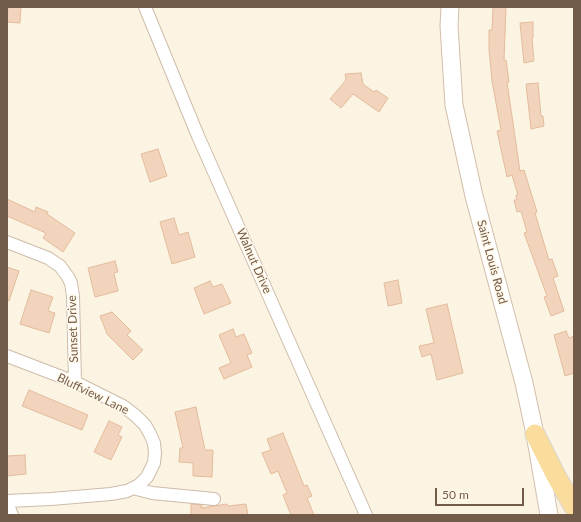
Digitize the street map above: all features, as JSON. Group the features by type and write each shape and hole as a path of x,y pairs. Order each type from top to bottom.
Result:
{"main road":[{"path":"535,434 556,476 574,507"}],"street":[{"name":"Walnut Drive","path":"145,7 198,136 366,515"},
{"name":"Saint Louis Road","path":"450,7 449,26 454,105 474,196 524,384 535,434 549,515"},
{"name":"Sunset Drive","path":"7,242 51,260 60,266 71,283 73,296 75,382"},
{"name":"Bluffview Lane","path":"7,356 75,382 123,406 136,416 150,434 154,443 155,453 154,463 147,477 134,488 111,494 7,502"},
{"path":"134,488 152,493 214,499"},
{"path":"7,502 12,515"}],"building":[{"path":"8,7 21,7 20,23 7,22"},
{"path":"493,7 506,7 504,61 506,60 509,82 507,82 520,171 524,170 537,212 535,213 549,260 552,259 558,276 553,278 564,311 551,316 544,297 547,296 524,233 527,232 521,211 517,212 514,200 517,200 516,195 518,195 512,175 507,177 497,131 501,130 492,81 489,50 489,30 492,30"},
{"path":"533,22 532,38 534,61 524,63 520,23"},
{"path":"361,73 363,84 374,92 376,90 388,98 379,112 353,94 341,108 330,99 346,80 345,74"},
{"path":"538,83 541,116 543,116 544,126 531,129 526,84"},
{"path":"158,149 167,176 150,182 141,154"},
{"path":"7,199 35,212 36,207 48,212 47,214 75,233 63,252 43,238 46,233 7,216"},
{"path":"174,218 179,235 188,232 195,257 172,264 160,222"},
{"path":"115,261 118,272 114,273 118,291 95,297 88,268"},
{"path":"7,267 19,271 9,301 7,301"},
{"path":"398,280 402,303 388,306 384,283"},
{"path":"210,281 213,287 222,284 231,303 204,314 194,288"},
{"path":"31,290 53,297 48,311 55,313 49,333 20,324"},
{"path":"447,304 463,373 437,380 431,354 422,357 419,346 434,343 426,309"},
{"path":"112,312 131,331 127,335 143,350 133,360 107,334 100,316"},
{"path":"233,329 236,337 244,334 252,353 247,355 252,367 224,379 219,368 231,363 219,335"},
{"path":"566,331 569,338 574,336 574,373 565,376 554,335"},
{"path":"29,390 88,415 82,430 22,406"},
{"path":"196,407 205,450 213,450 212,477 193,476 193,463 179,462 180,448 183,448 175,412"},
{"path":"109,421 122,427 118,435 122,437 111,460 94,452"},
{"path":"283,433 304,486 307,485 312,496 307,498 314,515 291,515 283,495 287,493 278,471 271,474 262,453 271,450 267,439"},
{"path":"25,455 26,474 7,476 7,456"},
{"path":"191,504 202,505 201,508 227,504 228,506 246,504 248,515 191,515"}]}
